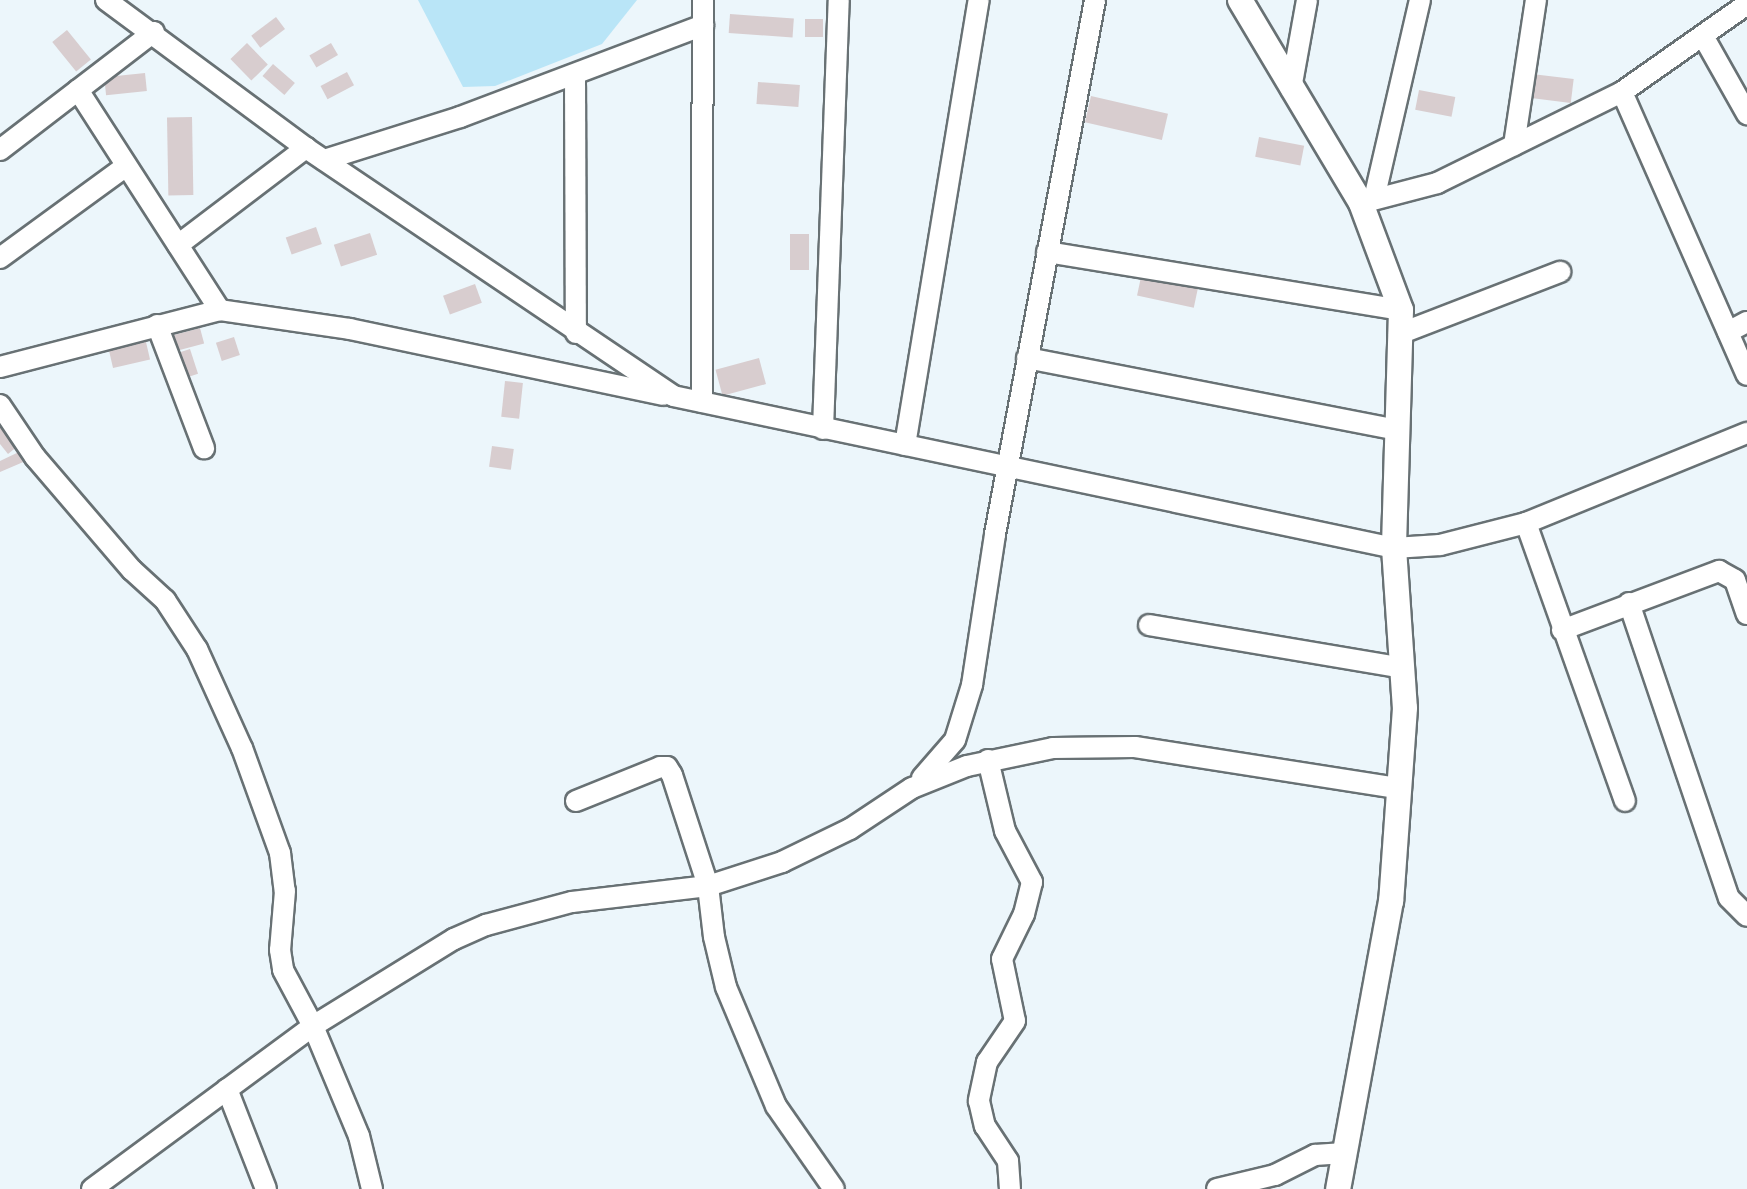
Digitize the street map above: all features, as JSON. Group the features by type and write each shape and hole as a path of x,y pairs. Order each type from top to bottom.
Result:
{"main road":[{"path":"1240,0 1291,89 1367,201 1401,310 1394,548 1405,708 1397,788 1391,901 1338,1189"}],"street":[{"path":"106,0 154,32 306,148 576,333 673,396"},
{"path":"702,402 703,0"},
{"path":"823,429 839,0"},
{"path":"904,445 979,0"},
{"path":"912,788 947,753 963,718 1027,358 1095,0"},
{"path":"1291,89 1307,0"},
{"path":"1420,0 1367,201 1437,183 1622,92 1747,4"},
{"path":"1514,145 1536,0"},
{"path":"324,160 575,76 703,25"},
{"path":"0,150 154,32"},
{"path":"1703,36 1747,114"},
{"path":"575,76 576,333"},
{"path":"78,90 220,310"},
{"path":"1622,92 1747,375"},
{"path":"178,245 306,148"},
{"path":"0,258 126,166"},
{"path":"1047,252 1401,310"},
{"path":"1400,334 1560,272"},
{"path":"0,367 220,310 350,329 1394,548 1440,544 1526,523 1747,433"},
{"path":"1728,332 1747,322"},
{"path":"157,326 204,448"},
{"path":"1027,358 1398,430"},
{"path":"0,405 35,457 132,570 165,600 197,649 242,748 280,853 285,891 280,960 289,984 313,1026 359,1136 372,1189"},
{"path":"1526,523 1562,630 1625,801"},
{"path":"1562,630 1719,571 1735,580 1747,614"},
{"path":"1629,603 1728,898 1747,916"},
{"path":"1149,625 1403,668"},
{"path":"92,1189 313,1026 416,961 486,925 572,902 708,886 782,862 824,843 912,788 988,760 1053,748 1135,747 1397,788"},
{"path":"988,760 1005,831 1032,882 1024,914 1002,958 1015,1021 987,1062 979,1101 985,1126 1008,1161 1010,1189"},
{"path":"576,801 667,767 708,886 714,937 726,987 776,1106 834,1189"},
{"path":"227,1089 266,1189"},
{"path":"1218,1189 1275,1175 1315,1155 1344,1153"}],"shaded area":[{"path":"418,0 637,0 602,44 495,86 463,87"}],"building":[{"path":"730,14 794,18 793,37 729,33"},
{"path":"276,17 285,29 260,48 251,36"},
{"path":"805,19 823,19 823,37 805,37"},
{"path":"67,30 91,60 76,71 52,42"},
{"path":"247,43 268,65 251,81 230,59"},
{"path":"331,43 338,55 316,68 309,56"},
{"path":"273,64 295,83 284,95 263,76"},
{"path":"347,72 354,85 328,99 321,86"},
{"path":"145,73 147,91 106,95 104,77"},
{"path":"1532,74 1574,79 1571,103 1529,98"},
{"path":"758,82 800,85 798,107 756,104"},
{"path":"1419,90 1455,97 1452,117 1415,110"},
{"path":"1091,96 1168,114 1162,140 1085,122"},
{"path":"167,117 192,117 193,195 168,195"},
{"path":"1259,137 1304,146 1300,165 1255,157"},
{"path":"316,227 322,244 292,254 286,237"},
{"path":"370,233 377,255 341,267 334,245"},
{"path":"790,234 809,234 809,270 790,270"},
{"path":"1141,277 1198,289 1194,308 1137,296"},
{"path":"475,284 482,303 450,314 443,296"},
{"path":"200,328 204,343 172,352 168,337"},
{"path":"234,337 240,355 222,361 216,343"},
{"path":"146,342 150,360 113,368 109,351"},
{"path":"190,349 198,374 182,379 174,354"},
{"path":"759,358 766,384 723,396 716,370"},
{"path":"505,381 523,383 519,419 501,417"},
{"path":"0,422 19,445 8,454 0,444"},
{"path":"492,446 514,449 511,470 489,467"},
{"path":"23,450 28,460 0,472 0,461"}]}
